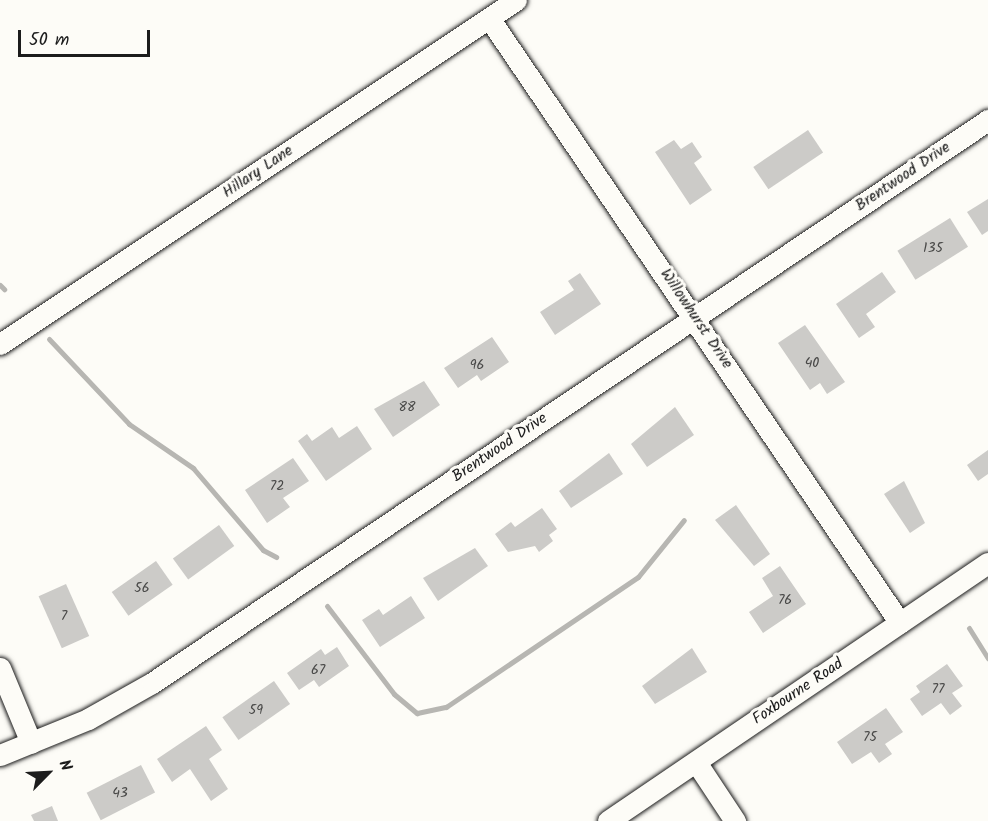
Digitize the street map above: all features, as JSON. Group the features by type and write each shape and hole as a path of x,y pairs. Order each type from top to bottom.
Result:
{"street":[{"name":"Hillary Lane","path":"0,344 516,0"},
{"name":"Willowhurst Drive","path":"489,18 695,316 900,623"},
{"name":"Brentwood Drive","path":"0,755 88,719 152,683 988,120"},
{"name":"Foxbourne Road","path":"608,821 988,563"},
{"path":"0,668 32,742"},
{"path":"696,762 735,821"}],"building":[{"path":"808,130 823,152 768,189 753,167"},
{"path":"674,140 681,149 692,142 702,157 694,163 712,190 690,205 655,152"},
{"path":"988,199 988,231 982,235 967,212"},
{"path":"950,218 968,247 915,280 897,251"},
{"path":"882,272 896,292 866,314 875,327 859,338 836,304"},
{"path":"580,273 601,304 555,335 540,312 574,290 568,281"},
{"path":"805,325 845,382 827,394 820,383 810,390 778,343"},
{"path":"492,337 509,362 481,381 477,375 458,388 444,368"},
{"path":"424,381 440,405 393,437 374,409"},
{"path":"675,407 694,435 647,467 631,444"},
{"path":"357,426 372,449 326,481 298,441 307,434 312,441 332,427 339,438"},
{"path":"988,450 988,474 978,481 967,465"},
{"path":"609,453 623,474 571,508 559,491"},
{"path":"293,458 309,481 283,498 290,507 267,523 245,490"},
{"path":"904,481 925,523 910,533 884,494"},
{"path":"736,505 770,554 754,566 715,520"},
{"path":"542,508 557,529 549,535 553,541 539,552 535,546 508,552 495,534 511,522 515,527"},
{"path":"219,525 234,546 188,580 173,559"},
{"path":"475,548 488,566 438,601 423,578"},
{"path":"156,561 173,585 128,616 112,592"},
{"path":"780,566 806,604 763,633 749,612 773,596 762,578"},
{"path":"66,584 89,636 62,648 39,596"},
{"path":"411,596 425,618 380,647 362,620 379,609 383,615"},
{"path":"337,647 349,666 319,687 314,680 299,690 287,673 321,649 325,655"},
{"path":"692,648 707,672 655,704 642,686"},
{"path":"947,664 963,686 952,693 962,706 950,715 941,703 922,716 910,699 920,692 916,686"},
{"path":"274,681 290,704 238,740 222,717"},
{"path":"886,708 903,732 885,744 892,754 879,763 871,752 852,764 837,742"},
{"path":"206,726 222,750 209,759 228,789 211,801 190,769 172,782 157,759"},
{"path":"141,765 155,793 101,820 87,793"},
{"path":"52,806 58,821 34,821 31,815"}],"waterway":[{"path":"0,285 4,289"},
{"path":"49,339 129,424 193,468 263,550 276,557"},
{"path":"327,606 394,694 417,713 446,707 638,577 684,520"},
{"path":"969,628 988,658"}]}
